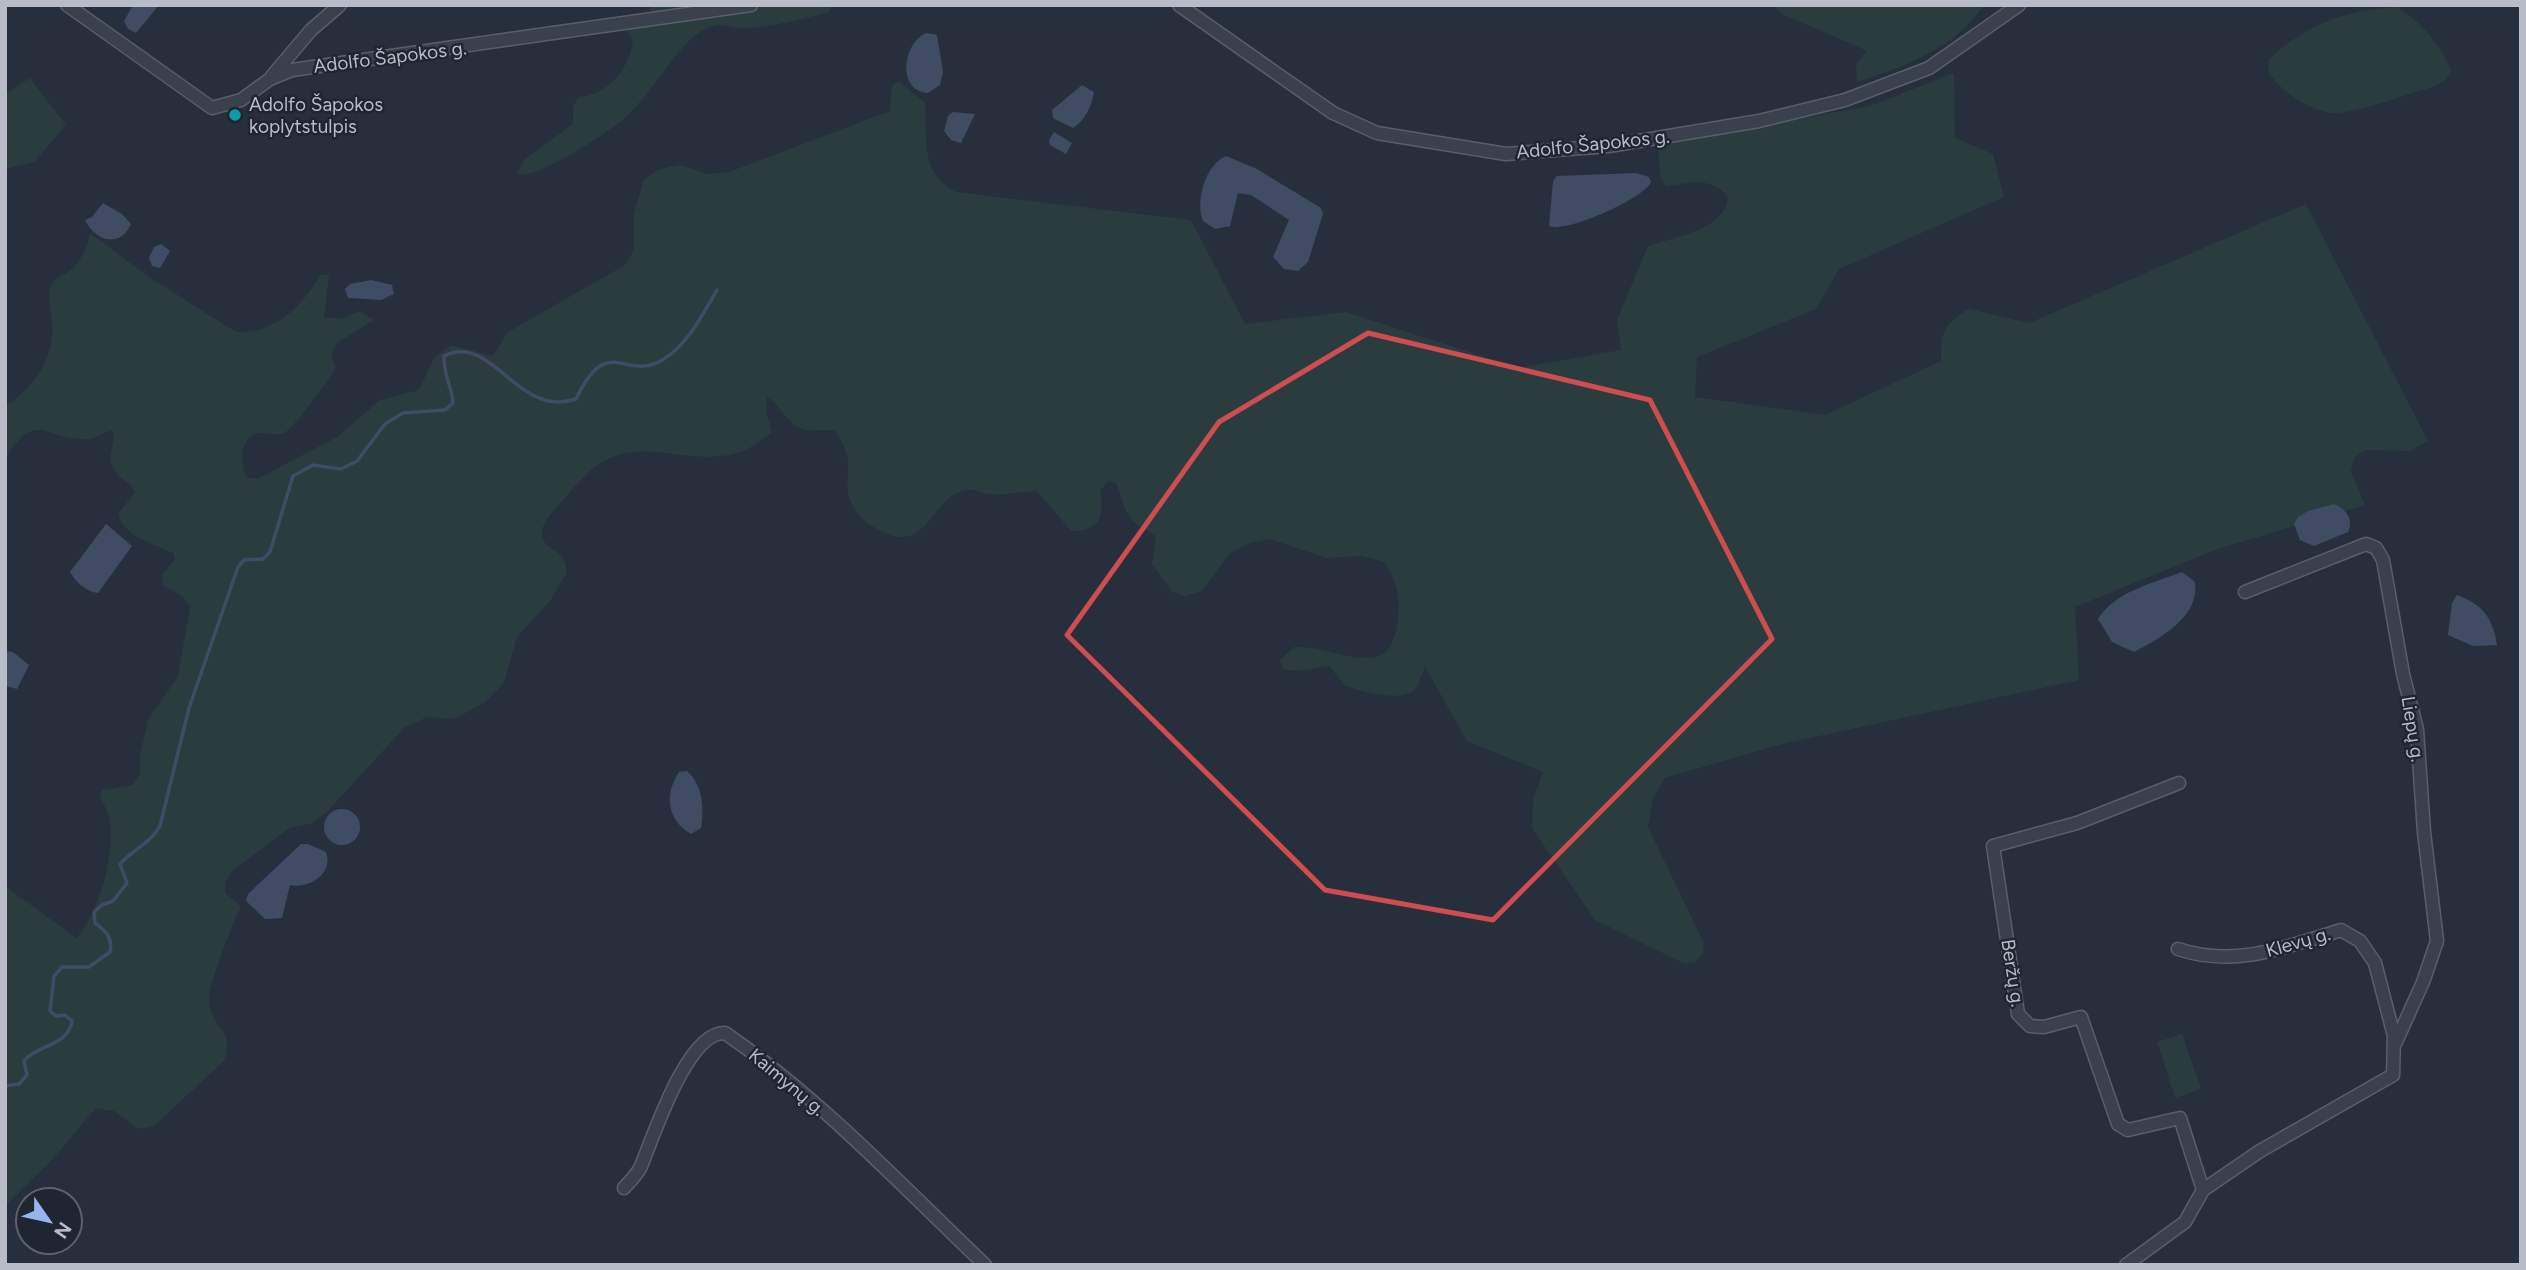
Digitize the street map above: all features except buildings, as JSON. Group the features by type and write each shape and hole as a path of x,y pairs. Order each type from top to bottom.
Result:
{"street":[{"name":"Adolfo Šapokos g.","path":"67,5 212,108 241,100 270,79 292,70 751,5"},
{"path":"270,79 311,30 340,5"},
{"name":"Adolfo Šapokos g.","path":"1178,5 1333,113 1377,133 1506,154 1609,146 1759,121 1845,100 1929,68 2019,5"},
{"name":"Liepų g.","path":"2245,592 2367,544 2376,548 2383,560 2403,674 2417,729 2424,832 2437,941 2423,982 2394,1046"},
{"name":"Beržų g.","path":"2179,783 2077,823 1993,846 2018,1014 2030,1026 2044,1027 2081,1017 2118,1124 2128,1130 2180,1118 2203,1190"},
{"name":"Klevų g.","path":"2178,949 2197,956 2232,958 2284,950 2341,930 2360,941 2375,963 2394,1036 2393,1074 2260,1151 2203,1190"},
{"name":"Kaimynų g.","path":"624,1188 640,1170 667,1099 689,1061 706,1040 718,1033 724,1033 764,1060 816,1104 985,1265"},
{"path":"2126,1265 2185,1222 2203,1190"}],"highlighted area":[{"path":"1368,333 1650,400 1772,639 1493,920 1325,890 1067,635 1219,422"}],"shaded area":[{"path":"651,5 830,5 831,8 828,13 772,25 738,28 720,25 698,33 620,122 556,163 526,174 517,174 524,160 573,124 573,106 579,97 599,91 616,78 628,60 633,39 624,28 648,26"},
{"path":"1773,5 1984,5 1959,33 1928,54 1857,82 1856,64 1867,51 1782,14"},
{"path":"2396,7 2421,26 2435,42 2451,70 2446,80 2433,87 2381,103 2353,111 2332,113 2314,108 2296,98 2268,72 2269,59 2313,28 2343,16"},
{"path":"1954,73 1955,138 1993,154 2004,197 1839,269 1816,309 1697,357 1695,397 1825,415 1941,361 1941,343 1945,330 1954,319 1969,309 2029,323 2306,204 2428,441 2410,451 2365,450 2354,458 2351,471 2365,505 2218,549 2075,607 2079,680 1782,744 1665,778 1653,799 1648,827 1704,943 1703,953 1696,962 1685,964 1595,920 1532,828 1533,799 1543,772 1467,741 1425,667 1416,688 1410,693 1393,696 1345,686 1329,666 1300,671 1283,669 1280,660 1294,647 1360,658 1374,657 1385,652 1393,640 1398,619 1398,603 1395,582 1384,562 1362,556 1327,558 1270,539 1250,543 1230,553 1202,591 1185,596 1172,592 1152,564 1156,537 1132,520 1126,512 1115,482 1108,481 1100,491 1101,509 1098,521 1088,529 1071,531 1037,491 988,494 967,490 946,501 921,529 911,535 900,537 885,533 865,521 851,503 847,455 835,431 800,428 767,397 766,411 772,432 750,448 728,455 706,457 641,452 620,455 599,464 581,480 544,524 542,534 544,542 563,558 567,572 550,601 517,637 504,683 484,703 454,719 428,717 405,727 326,813 310,824 289,828 232,871 225,883 225,893 241,906 217,968 209,1001 214,1018 227,1041 224,1061 154,1126 138,1129 114,1111 96,1108 50,1162 25,1186 14,1186 14,1197 5,1206 5,886 76,938 84,928 99,898 108,863 111,830 100,796 102,790 133,785 140,775 140,756 148,720 178,676 190,607 183,597 163,585 162,575 175,559 174,554 127,530 118,514 135,492 112,466 110,457 113,431 87,439 35,430 26,434 5,458 5,406 26,389 47,359 52,334 50,288 56,279 77,263 86,248 90,233 146,275 236,332 263,328 286,316 305,298 320,275 329,275 324,317 341,319 360,311 374,320 337,343 331,355 336,367 313,401 287,431 280,434 254,435 245,444 242,457 246,477 257,479 337,437 380,400 419,390 434,358 451,345 493,356 508,332 625,265 634,250 634,214 643,181 659,169 680,165 707,174 729,172 890,111 892,86 899,81 925,103 926,142 931,165 936,176 956,192 1191,220 1245,324 1346,312 1519,368 1621,350 1617,320 1648,246 1708,225 1725,208 1728,197 1708,183 1666,186 1660,176 1658,144 1870,106"},
{"path":"30,78 66,125 34,162 5,169 5,94"},
{"path":"2182,1034 2201,1089 2175,1098 2157,1042"}],"water":[{"path":"133,5 159,5 136,33 128,29 124,21"},
{"path":"926,33 937,35 943,72 940,85 928,93 911,84 906,66 912,46"},
{"path":"1082,85 1094,92 1090,107 1081,121 1073,128 1053,118 1052,110"},
{"path":"953,112 975,114 961,143 951,140 944,131 948,116"},
{"path":"1054,132 1072,143 1066,154 1050,145 1049,140"},
{"path":"1226,156 1257,169 1321,208 1323,214 1308,262 1298,271 1284,269 1273,257 1289,220 1251,195 1238,193 1230,226 1215,229 1203,221 1200,204 1207,176 1212,167"},
{"path":"1636,173 1649,177 1651,182 1635,197 1587,220 1571,225 1549,226 1553,181 1557,176"},
{"path":"103,203 122,214 131,224 121,237 101,237 85,220 92,217"},
{"path":"161,244 170,251 160,268 152,266 149,258 154,247"},
{"path":"371,280 392,285 394,294 381,300 348,298 345,289 350,284"},
{"path":"2334,504 2348,515 2348,532 2314,546 2300,540 2294,524 2298,517 2308,511"},
{"path":"106,524 132,546 98,593 82,586 70,572"},
{"path":"2182,572 2195,582 2195,594 2185,616 2176,625 2134,652 2112,642 2098,619 2105,609 2136,589"},
{"path":"2457,595 2474,603 2486,614 2497,645 2473,646 2448,635 2452,603"},
{"path":"5,651 13,652 29,665 17,689 5,686"},
{"path":"687,771 696,783 702,805 701,828 691,834 677,822 670,806 674,781 679,772"},
{"path":"342,809 355,814 360,827 355,840 342,845 329,840 324,827 329,814"},
{"path":"301,844 308,844 326,852 323,874 304,885 290,885 282,918 265,919 246,901 248,894"}],"waterway":[{"path":"5,1086 19,1084 27,1075 24,1061 65,1036 70,1029 72,1021 65,1015 56,1016 50,1011 54,976 62,967 89,967 110,952 109,939 95,923 94,912 113,901 127,883 120,864 160,826 189,708 238,567 244,560 263,559 270,552 293,476 313,465 341,469 357,461 385,424 403,413 445,410 453,403 444,356 461,352 477,355 537,397 555,402 576,399 598,367 618,362 638,366 650,365 673,353 694,328 717,290"}],"place":[{"name":"Adolfo Šapokos koplytstulpis","path":"235,115"}]}
